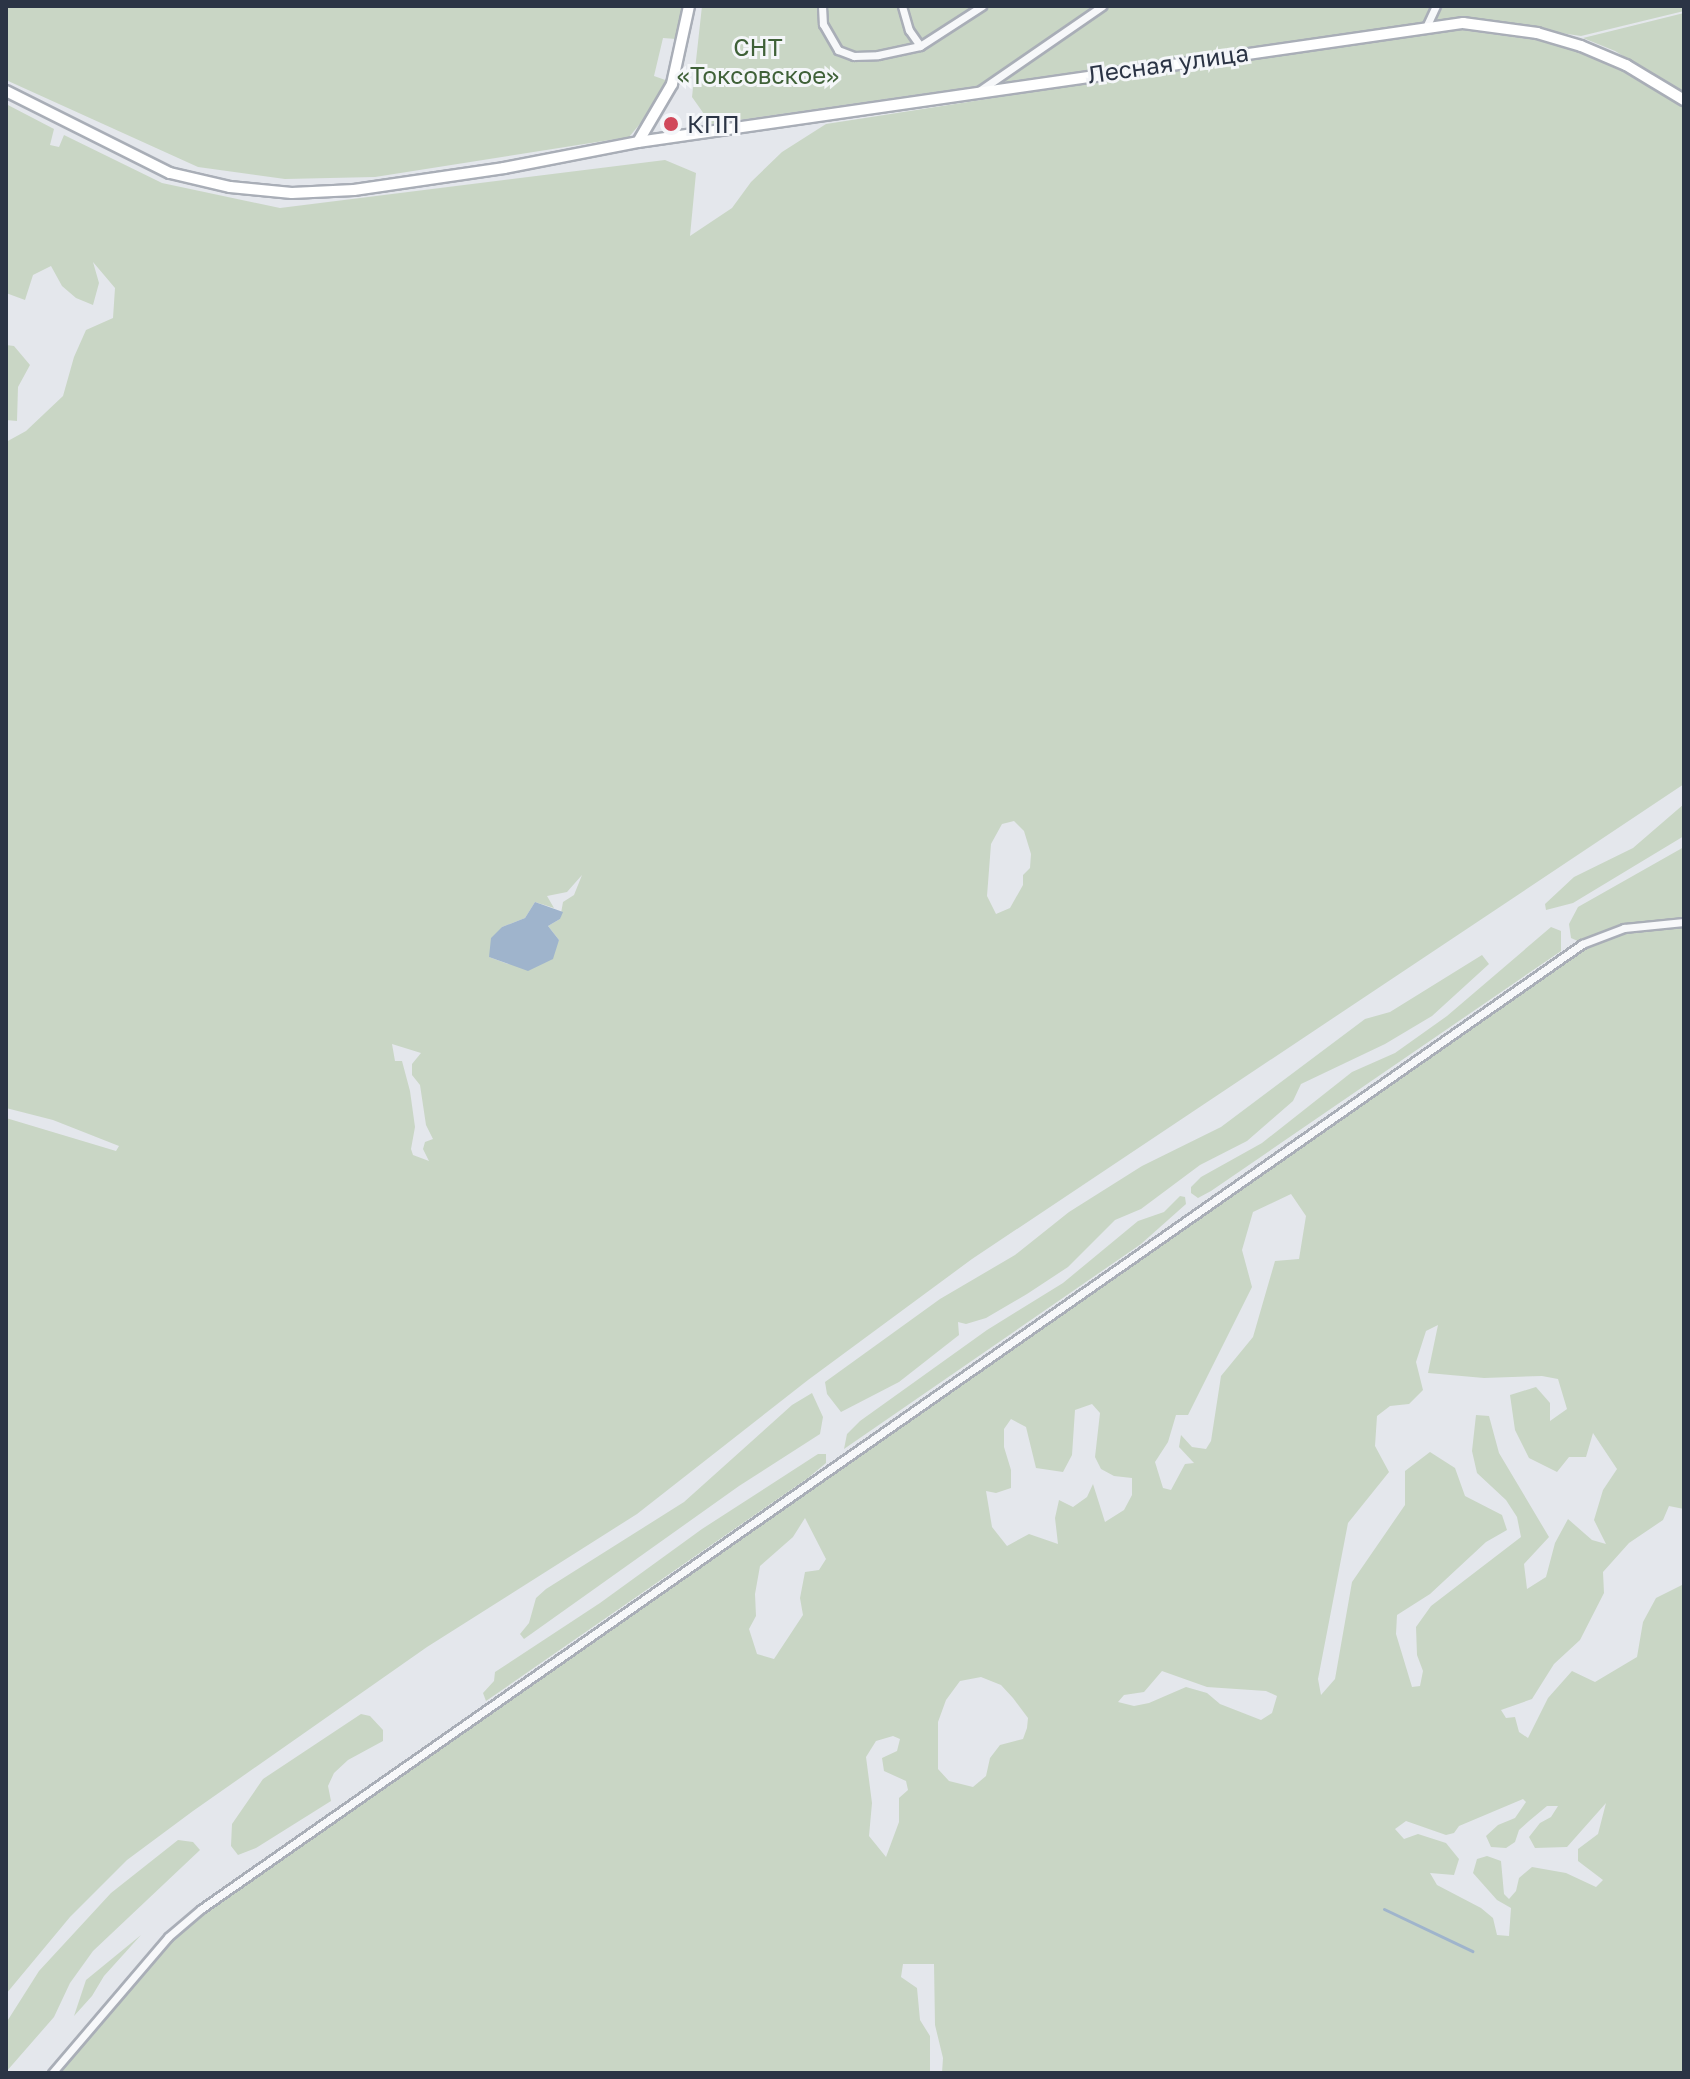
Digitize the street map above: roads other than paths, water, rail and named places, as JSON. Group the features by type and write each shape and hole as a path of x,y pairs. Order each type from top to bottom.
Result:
{"street":[{"path":"638,142 672,84 689,6"},
{"path":"822,6 823,24 838,50 854,56 878,55 920,46 982,6"},
{"path":"902,6 909,30 920,46"},
{"path":"979,91 1102,6"},
{"path":"1427,25 1436,6"},
{"name":"Лесная улица","path":"6,91 170,173 230,187 292,193 354,190 504,168 638,142 1427,25 1463,23 1537,33 1626,65 1684,100"},
{"path":"52,2073 168,1937 226,1891 1582,944 1624,928 1684,922"}],"water":[{"path":"535,902 563,912 560,919 548,926 559,940 553,959 528,971 489,957 491,938 502,927 525,918"}],"waterway":[{"path":"1384,1909 1472,1951"}],"place":[{"name":"КПП","path":"671,124"}],"park label":[{"name":"СНТ «Токсовское»","path":"758,61"}]}
